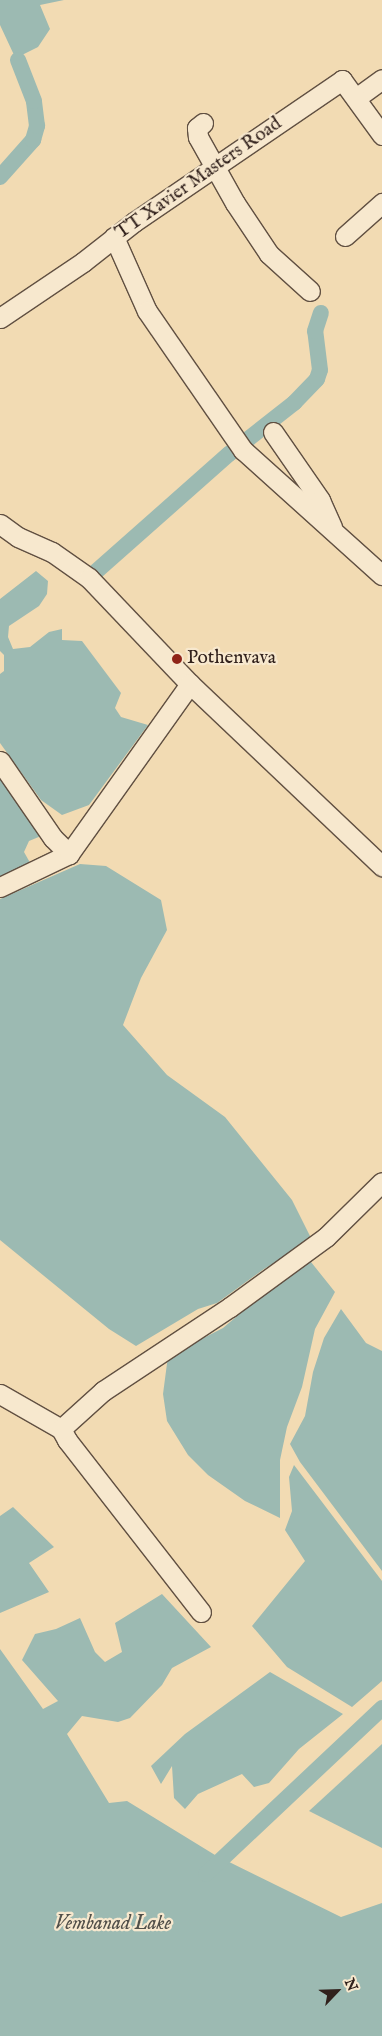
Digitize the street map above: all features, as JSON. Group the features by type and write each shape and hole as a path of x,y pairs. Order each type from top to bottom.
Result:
{"street":[{"path":"356,98 382,79"},
{"name":"TT Xavier Masters Road","path":"0,318 342,80 382,135"},
{"path":"203,123 197,128 198,137 216,166 235,203 269,254 310,291"},
{"path":"345,236 382,203"},
{"path":"114,237 147,311 239,445 382,575"},
{"path":"273,432 320,500 334,533"},
{"path":"0,524 18,537 52,552 89,578 190,684 382,866"},
{"path":"0,887 69,854 190,684"},
{"path":"0,761 53,838 69,854"},
{"path":"62,1429 103,1391 230,1307 326,1237 382,1182"},
{"path":"0,1394 62,1429 67,1440 200,1612"}],"water":[{"path":"0,0 64,0 40,5 50,29 38,47 24,54 14,55 0,25"},
{"path":"36,571 48,581 47,594 39,606 9,626 8,637 13,649 30,647 49,632 62,629 62,640 82,641 121,693 115,708 121,717 148,725 89,805 62,815 41,800 0,743 0,674 4,671 4,655 0,651 0,599"},
{"path":"0,774 46,834 29,841 24,852 33,868 0,883"},
{"path":"80,864 106,866 161,900 167,930 141,978 123,1025 167,1075 225,1117 292,1200 312,1240 264,1269 217,1303 198,1309 136,1346 109,1329 0,1240 0,899"},
{"path":"307,1257 335,1292 315,1329 302,1387 287,1427 280,1460 280,1518 245,1501 208,1475 188,1455 167,1421 163,1394 168,1356 223,1328"},
{"path":"341,1309 366,1343 382,1351 382,1571 300,1462 290,1444 305,1416 313,1372 324,1338"},
{"path":"294,1465 382,1581 382,1681 352,1707 287,1667 252,1626 305,1561 285,1530 292,1511 289,1477"},
{"path":"13,1507 54,1547 29,1563 49,1592 0,1613 0,1516"},
{"name":"Vembanad Lake","path":"162,1594 211,1647 172,1668 162,1685 130,1718 118,1722 82,1716 67,1734 109,1803 127,1801 215,1855 341,1917 382,1903 382,2036 0,2036 0,1649 43,1709 58,1701 22,1660 35,1634 56,1629 80,1618 95,1652 105,1662 122,1652 115,1623"},
{"path":"270,1672 343,1714 299,1749 269,1783 254,1787 242,1774 198,1794 185,1809 174,1798 172,1766 161,1784 151,1766 185,1734"},
{"path":"382,1744 382,1848 309,1811"}],"waterway":[{"path":"0,177 33,140 37,126 34,101 18,60"},
{"path":"91,576 229,454 294,403 317,379 320,370 315,331 321,313"},
{"path":"206,1874 382,1708"}],"place":[{"name":"Pothenvava","path":"177,659"}]}
